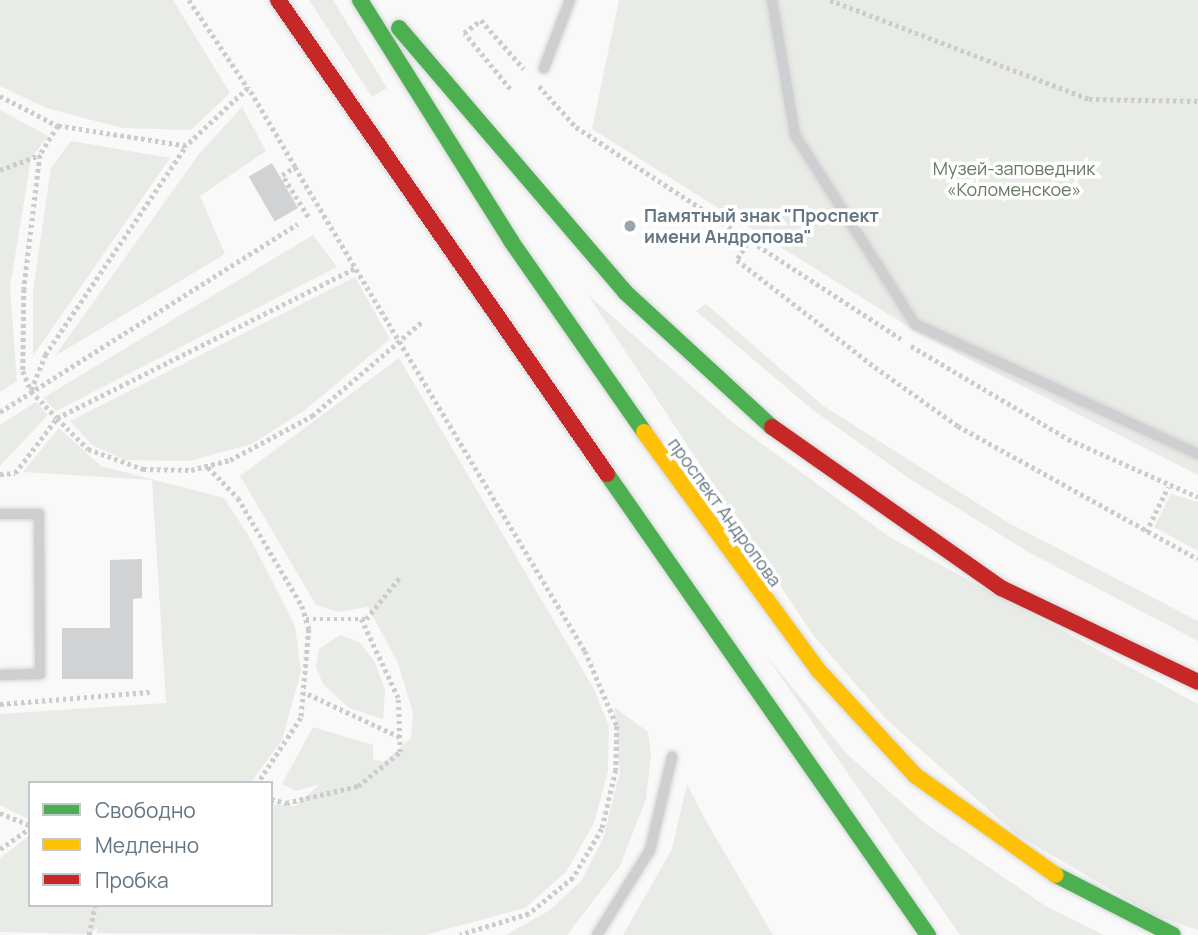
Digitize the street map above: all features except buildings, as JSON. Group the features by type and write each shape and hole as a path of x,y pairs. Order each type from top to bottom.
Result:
{"main road":[{"path":"278,0 928,935"},
{"name":"проспект Андропова","path":"360,0 519,252 725,549 819,671 916,776 968,818 1032,862 1173,935"},
{"path":"376,0 625,292 737,401 862,495 1001,588 1198,682"}],"lane":[{"path":"544,68 570,0"},
{"path":"772,0 795,135 915,324 1198,454"},
{"path":"0,514 39,514 40,674 0,675"},
{"path":"597,935 650,850 672,757"}],"path":[{"path":"189,0 247,88 585,651 617,726 616,771 602,829 573,878 529,914 460,935"},
{"path":"830,0 1089,99 1198,101"},
{"path":"510,89 464,33 481,20 576,127 751,238 911,346 1068,439 1168,487 1198,497"},
{"path":"31,391 45,355 186,146 247,88"},
{"path":"0,96 58,126 186,146"},
{"path":"58,126 40,155 24,289 23,370 31,391 57,418 105,459 143,469 208,467 288,432 423,321"},
{"path":"0,170 40,155"},
{"path":"295,167 282,175 308,217"},
{"path":"0,412 297,224"},
{"path":"751,238 737,260 875,367 958,426 1198,559"},
{"path":"0,474 15,473 57,418 355,268"},
{"path":"208,467 238,498 306,619 308,694 301,718 259,781"},
{"path":"1146,531 1168,487"},
{"path":"306,619 361,619 386,603 401,576"},
{"path":"273,800 286,803 373,779 400,752 402,738 398,698 361,619"},
{"path":"0,705 150,692"},
{"path":"308,694 402,738"},
{"path":"0,813 28,825"},
{"path":"0,849 28,828"},
{"path":"89,935 95,907"}],"green space":[{"path":"0,0 173,0 230,93 191,130 122,128 46,108 0,86"},
{"path":"309,0 333,0 387,88 372,97"},
{"name":"Музей-заповедник «Коломенское»","path":"619,0 1198,0 1198,475 920,334 592,129"},
{"path":"242,107 266,151 200,196 225,254 55,356 199,154"},
{"path":"0,110 48,136 31,159 10,287 17,381 0,392"},
{"path":"71,141 170,158 33,356 33,291 51,168"},
{"path":"313,235 337,267 56,411 43,398"},
{"path":"355,277 390,339 305,410 252,444 189,461 125,460 92,445 70,421"},
{"path":"588,295 731,421 891,538 1198,704 1198,930 1154,915 1016,834 887,720 813,635"},
{"path":"706,304 822,405 1007,522 1198,621 1198,641 1032,554 910,479 813,410 696,311"},
{"path":"399,358 594,689 609,726 608,771 594,823 566,872 525,908 425,935 97,933 97,928 90,934 0,932 0,858 28,837 28,907 273,907 273,804 295,806 320,784 296,791 282,784 313,727 373,745 373,759 384,762 411,738 413,713 398,663 368,607 338,612 316,605 240,476"},
{"path":"36,402 48,415 0,466 0,425"},
{"path":"59,428 101,466 224,498 250,538 295,626 301,671 282,740 252,781 28,781 28,819 0,805 0,714 166,703 152,480 23,472"},
{"path":"1171,494 1198,502 1198,551 1154,527"},
{"path":"340,635 359,642 375,662 385,690 383,719 349,708 323,684 316,667 319,649"},
{"path":"765,654 847,754 927,825 1044,905 1104,935 960,935"},
{"path":"614,707 648,732 651,755 646,799 620,866 567,935 506,935 550,910 581,881 603,839 620,772"},
{"path":"687,784 773,935 623,935 672,849"}],"traffic: fast":[{"path":"360,0 511,241 644,432"},
{"path":"399,28 625,292 772,427"},
{"path":"607,474 928,935"},
{"path":"1056,875 1173,935"}],"traffic: slow":[{"path":"644,432 819,671 916,776 1056,875"}],"traffic: jam":[{"path":"278,0 607,474"},
{"path":"772,427 1001,588 1198,682"}],"place":[{"name":"Памятный знак \"Проспект имени Андропова\"","path":"630,226"}]}
